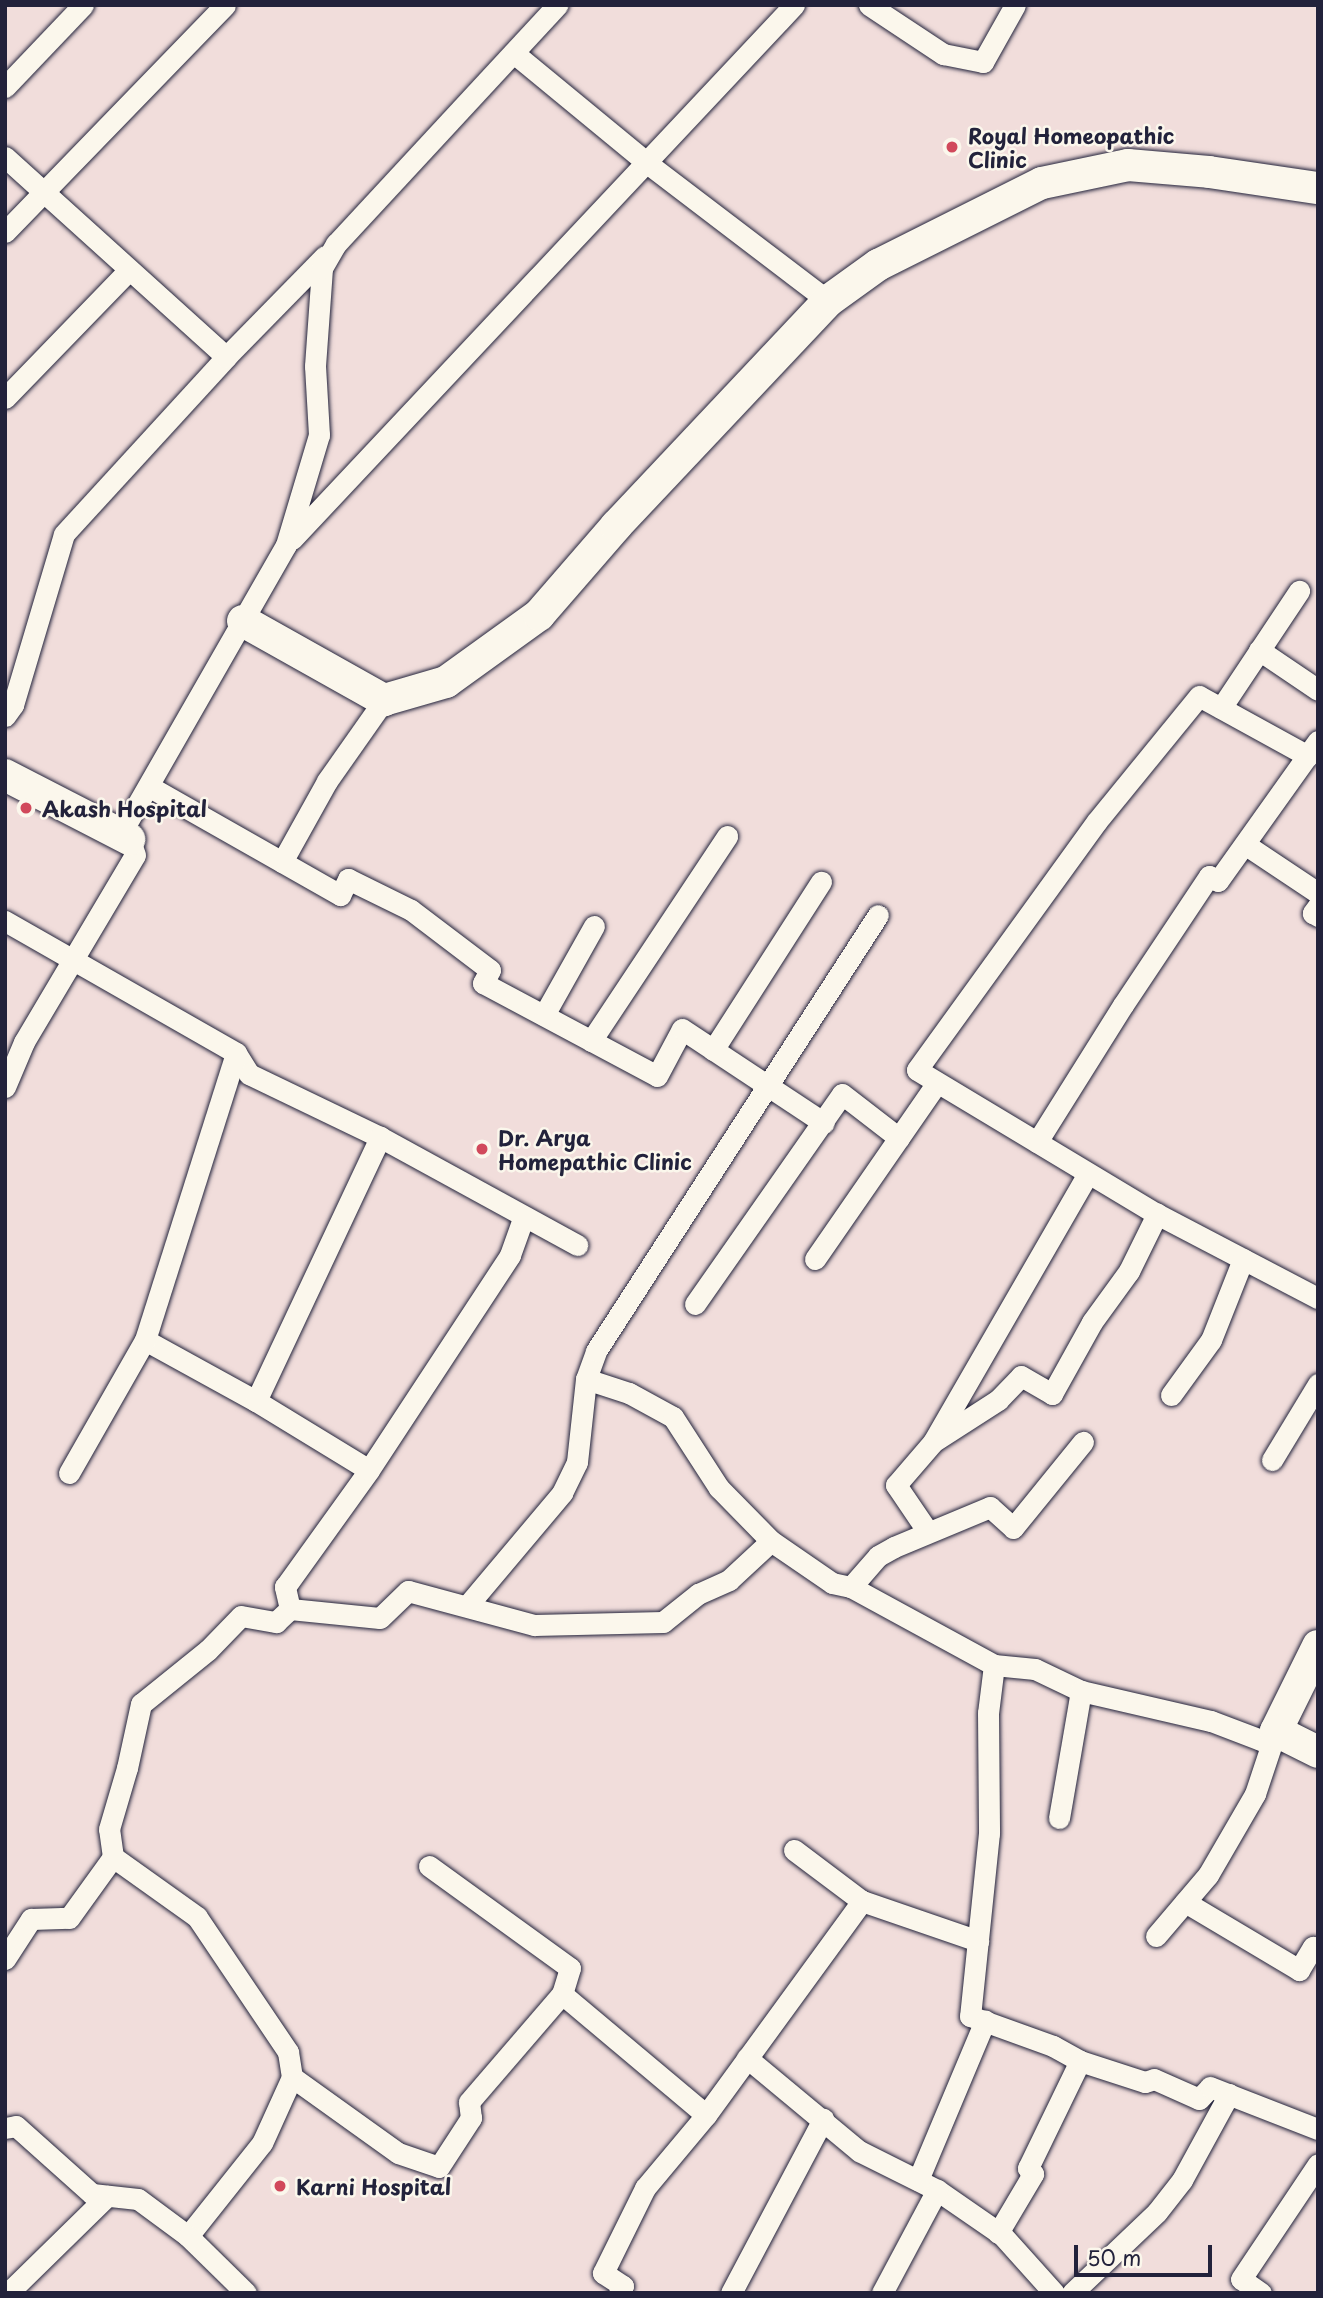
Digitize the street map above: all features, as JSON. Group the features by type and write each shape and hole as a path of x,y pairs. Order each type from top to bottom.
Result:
{"street":[{"path":"5,87 83,5"},
{"path":"5,232 225,5"},
{"path":"286,545 794,5"},
{"path":"869,5 943,54 983,62 1014,5"},
{"path":"5,716 13,705 64,534 226,357 515,54 554,6"},
{"path":"515,54 647,163 828,301"},
{"path":"5,157 226,357"},
{"path":"282,862 327,781 384,699 446,682 539,614 616,526 828,301 878,265 1042,183 1128,165 1318,188"},
{"path":"5,1087 23,1042 135,855 125,826 150,787 286,545 319,435 315,366 317,316 322,268 336,244"},
{"path":"5,398 129,270"},
{"path":"1221,708 1299,591"},
{"path":"243,621 384,699"},
{"path":"1259,650 1318,690"},
{"path":"1037,1142 1122,1004 1209,876 1218,881 1313,748 1199,696 1097,821 917,1070 937,1083 1157,1214 1318,1298"},
{"path":"5,775 129,839"},
{"path":"150,787 340,895 348,879 411,910 490,970 483,983 657,1076 682,1029 824,1123"},
{"path":"591,1041 727,836"},
{"path":"1246,845 1318,894"},
{"path":"713,1050 821,883"},
{"path":"1318,906 1313,913 1318,916"},
{"path":"467,1605 562,1493 577,1462 586,1379 596,1351 878,915"},
{"path":"5,921 74,958 236,1053 249,1074 380,1137 577,1245"},
{"path":"544,1015 594,926"},
{"path":"69,1473 145,1340 236,1053"},
{"path":"815,1259 937,1083"},
{"path":"695,1304 842,1094 899,1138"},
{"path":"256,1401 380,1137"},
{"path":"928,1532 896,1485 933,1442 1088,1173"},
{"path":"933,1442 998,1400 1021,1376 1052,1394 1092,1322 1129,1271 1157,1214"},
{"path":"290,1609 285,1587 369,1470 510,1255 524,1216"},
{"path":"1171,1395 1211,1340 1243,1259"},
{"path":"145,1340 256,1401 369,1470"},
{"path":"586,1379 629,1393 673,1418 719,1488 771,1541 832,1583 850,1587 994,1665 1035,1669 1081,1691 1212,1721 1261,1740 1276,1731"},
{"path":"1272,1460 1318,1384"},
{"path":"850,1587 878,1556 990,1507 1013,1528 1083,1442"},
{"path":"5,1959 31,1919 69,1918 113,1857 109,1829 127,1768 141,1704 208,1650 241,1616 276,1622 290,1609 380,1618 408,1591 534,1625 663,1622 698,1594 729,1580 771,1541"},
{"path":"1156,1936 1208,1875 1255,1794 1276,1731 1318,1646"},
{"path":"994,1665 988,1713 989,1833 970,2016 1053,2046 1080,2061 1145,2082 1154,2079 1199,2099 1210,2087 1318,2129"},
{"path":"1059,1818 1081,1691"},
{"path":"1276,1731 1318,1752"},
{"path":"794,1850 862,1901 978,1941"},
{"path":"113,1857 197,1917 288,2052 292,2077 262,2143 188,2236"},
{"path":"292,2077 398,2153 439,2167 471,2118 469,2102 562,1994 570,1968 429,1866"},
{"path":"625,2290 603,2273 645,2188 706,2115 862,1901"},
{"path":"1185,1902 1299,1970 1313,1947 1318,1949"},
{"path":"562,1994 706,2115"},
{"path":"882,2293 927,2185 985,2021"},
{"path":"747,2058 859,2151 927,2185 998,2233 1054,2293"},
{"path":"998,2233 1033,2174 1028,2168 1080,2061"},
{"path":"1072,2293 1157,2212 1182,2180 1229,2094"},
{"path":"730,2293 823,2119"},
{"path":"5,2128 16,2126 92,2194 138,2200 188,2236 246,2293"},
{"path":"1261,2293 1241,2279 1318,2164"},
{"path":"8,2293 107,2196"}],"place":[{"name":"Royal Homeopathic Clinic","path":"952,147"},
{"name":"Akash Hospital","path":"26,808"},
{"name":"Dr. Arya Homepathic Clinic","path":"482,1149"},
{"name":"Karni Hospital","path":"280,2186"}]}
